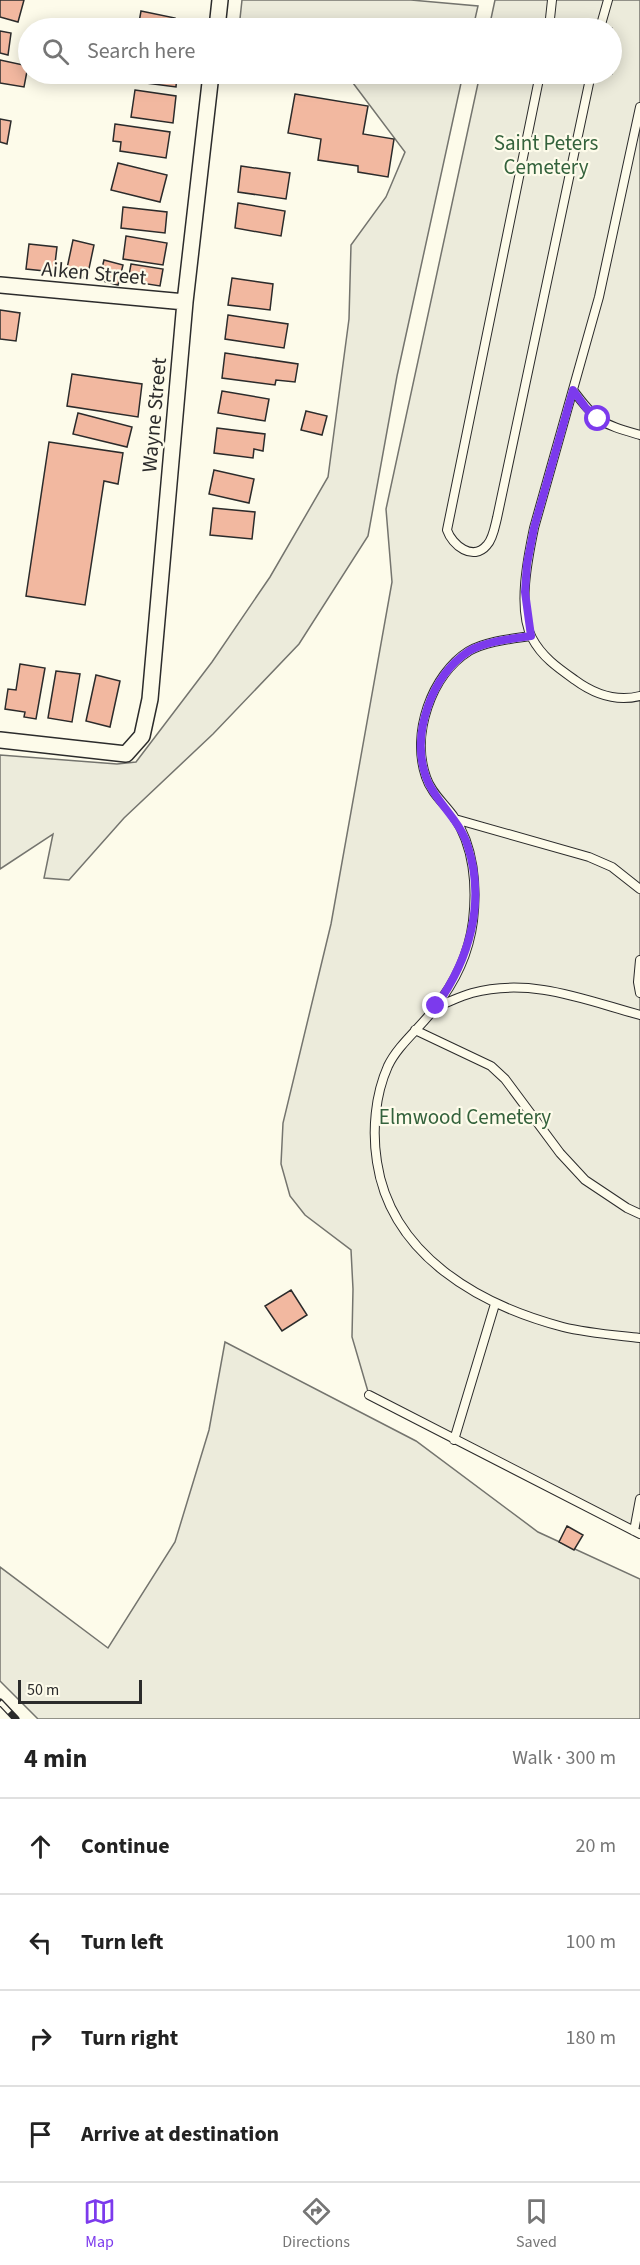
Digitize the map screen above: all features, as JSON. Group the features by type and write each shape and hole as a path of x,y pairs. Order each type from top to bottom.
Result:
{"street":[{"path":"218,18 220,0"},
{"name":"Wayne Street","path":"0,740 126,754 142,736 150,699 185,302 211,84"},
{"name":"Aiken Street","path":"0,285 185,302"}],"lane":[{"path":"550,18 552,0"},
{"path":"603,18 608,0"},
{"path":"538,84 447,530 450,539 460,549 471,551 479,551 488,545 495,526 589,84"},
{"path":"640,107 599,297 534,528 527,564 525,592 531,636 551,663 585,688 616,698 640,696"},
{"path":"573,390 586,408 598,419 610,427 640,435"},
{"path":"531,636 493,642 470,651 444,677 430,700 423,731 422,757 426,778 455,819 468,846 472,866 474,914 471,935 450,987 390,1062 381,1082 375,1127 375,1150 387,1202 399,1225 413,1243 455,1281 495,1304 564,1327 640,1338"},
{"path":"455,819 589,857 612,867 640,889"},
{"path":"640,960 638,982 640,993"},
{"path":"436,1006 473,992 531,988 560,991 640,1015"},
{"path":"415,1030 491,1066 505,1080 560,1153 585,1180 640,1214"},
{"path":"454,1440 495,1304"},
{"path":"369,1395 637,1533 640,1499"}],"green space":[{"path":"242,0 411,0 478,6 475,18 240,18"},
{"name":"Elmwood Cemetery","path":"495,0 640,0 640,1534 369,1395 352,1337 351,1250 305,1215 290,1196 281,1164 283,1123 331,924 392,582 386,509 478,84 622,84 622,18 491,18"},
{"path":"354,84 461,84 397,376 368,536 299,644 213,734 124,818 69,880 44,878 53,834 0,869 0,755 117,764 136,762 212,662 270,577 328,477 349,319 351,245 386,197 405,152"},
{"path":"225,1342 416,1441 538,1532 640,1579 640,1719 38,1719 0,1681 0,1567 108,1648 175,1542 209,1430"}],"building":[{"path":"0,0 24,0 18,22 0,17"},
{"path":"141,11 175,18 140,18"},
{"path":"0,31 11,33 8,55 0,53"},
{"path":"0,60 18,64 18,84 25,84 24,87 0,83"},
{"path":"154,84 176,84 176,87"},
{"path":"135,90 176,96 173,123 131,117"},
{"path":"295,94 368,106 363,134 394,139 388,177 358,172 358,166 318,160 321,139 288,133"},
{"path":"0,119 11,121 7,144 0,142"},
{"path":"115,124 170,132 166,158 120,151 121,142 113,141"},
{"path":"118,163 167,175 160,202 111,190"},
{"path":"241,166 290,173 286,199 238,192"},
{"path":"238,203 285,211 281,236 235,228"},
{"path":"123,207 167,212 165,233 121,228"},
{"path":"126,236 167,243 163,265 123,259"},
{"path":"73,240 94,245 87,278 66,273"},
{"path":"29,244 57,247 54,272 26,269"},
{"path":"104,260 123,265 118,285 99,280"},
{"path":"131,264 163,269 160,286 128,281"},
{"path":"232,278 273,284 270,310 228,305"},
{"path":"0,310 20,313 16,341 0,339"},
{"path":"228,315 288,324 284,348 225,339"},
{"path":"225,353 298,364 295,382 276,380 275,385 222,378"},
{"path":"72,374 142,384 138,417 67,406"},
{"path":"222,391 269,399 265,421 218,413"},
{"path":"306,411 327,416 322,435 301,430"},
{"path":"78,413 132,427 127,447 73,434"},
{"path":"217,428 265,434 263,451 254,449 253,458 214,453"},
{"path":"49,442 123,453 118,484 104,481 85,605 26,596"},
{"path":"214,470 254,479 249,503 209,494"},
{"path":"213,508 255,512 252,539 210,535"},
{"path":"20,664 45,668 36,719 24,717 25,712 5,709 8,689 16,690"},
{"path":"56,671 80,674 72,722 48,718"},
{"path":"96,675 120,681 110,727 86,721"},
{"path":"291,1290 307,1315 282,1331 265,1306"},
{"path":"567,1526 583,1535 574,1550 559,1542"}],"railway":[{"path":"0,1702 16,1719"}],"route":[{"path":"436,1006 450,987 471,935 474,914 474,876 468,846 455,819 426,778 422,757 423,731 428,707 444,677 470,651 493,642 531,636 526,614 527,564 534,528 573,390 586,408 598,419"}],"park label":[{"name":"Saint Peters Cemetery","path":"546,155"}]}
